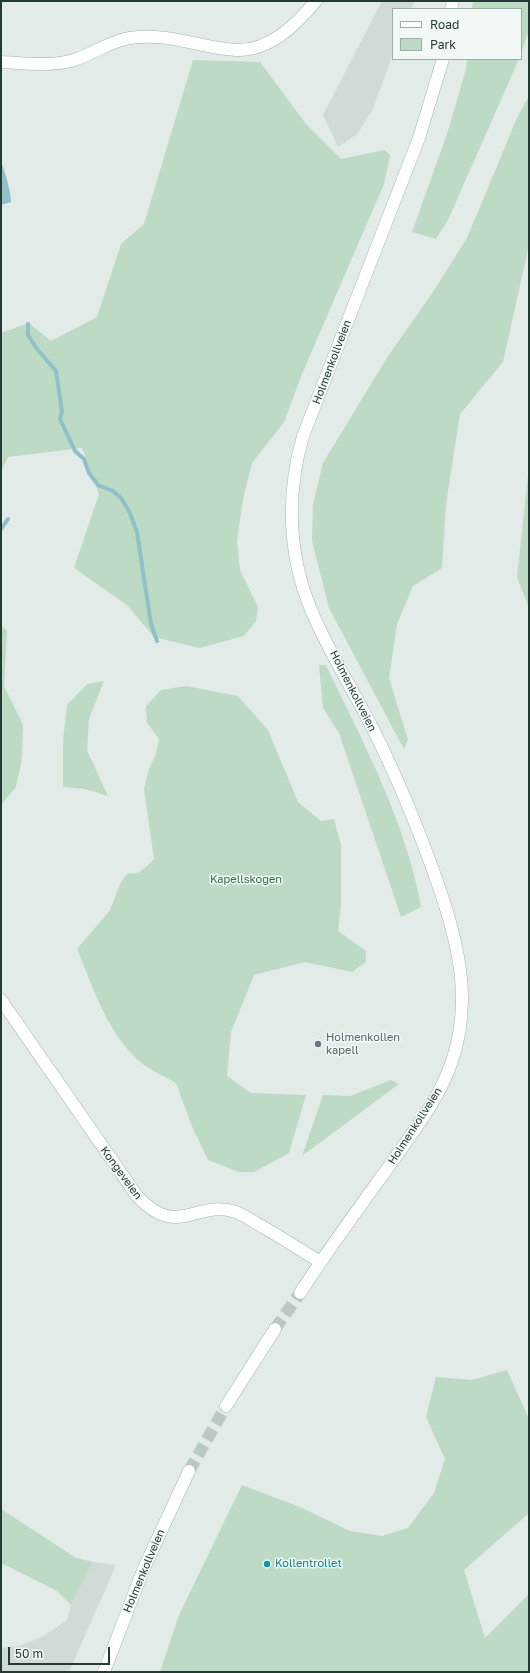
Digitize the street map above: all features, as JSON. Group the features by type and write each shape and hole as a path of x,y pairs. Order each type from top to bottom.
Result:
{"main road":[{"path":"1,61 55,64 74,60 129,38 146,36 181,39 236,50 247,48 266,44 287,31 316,1"},
{"name":"Holmenkollveien","path":"300,1293 434,1098 452,1062 459,1038 462,1015 462,973 446,909 426,851 400,787 372,728 312,612 298,570 294,551 291,511 296,468 306,427 419,138 443,60"},
{"name":"Kongeveien","path":"1,1000 137,1196 149,1209 157,1214 174,1217 220,1210 236,1213 320,1262"},
{"path":"226,1406 275,1330"},
{"name":"Holmenkollveien","path":"104,1672 144,1568 189,1471"}],"shaded area":[{"path":"382,1 415,1 412,8 392,8 392,57 372,111 357,134 338,147 323,115"},
{"path":"93,1562 116,1565 69,1672 1,1672 1,1648 19,1646 44,1636 67,1620 71,1605"}],"green space":[{"path":"473,1 529,1 529,31 522,50 522,8 472,8"},
{"path":"193,60 260,62 306,124 341,159 385,150 390,155 384,184 302,374 284,422 252,463 243,499 237,541 240,570 258,607 256,621 244,636 199,648 154,637 127,605 74,568 99,494 82,448 8,457 1,472 1,333 29,323 51,341 97,317 121,244 144,224"},
{"path":"467,60 519,60 448,220 436,239 412,232 447,134 466,69"},
{"path":"529,96 529,245 503,362 460,414 446,504 442,568 413,586 397,624 389,678 408,740 404,749 329,608 312,541 313,504 323,463 388,356 431,295 467,238 517,118"},
{"path":"529,476 529,608 517,577"},
{"path":"1,626 7,631 4,686 23,725 22,759 16,787 1,805"},
{"path":"319,665 326,665 382,783 405,844 421,907 401,917 339,733 323,708"},
{"path":"104,681 89,719 87,750 108,796 85,789 63,787 63,740 67,705 87,684"},
{"name":"Kapellskogen","path":"186,686 238,696 268,730 298,802 321,821 334,819 341,845 341,905 338,931 366,951 366,962 352,972 305,962 254,975 231,1032 227,1076 251,1093 306,1095 289,1153 254,1172 239,1172 208,1160 193,1129 176,1083 144,1065 131,1054 121,1041 103,1012 77,949 110,910 121,882 128,873 132,874 139,872 154,859 144,789 149,769 156,754 159,739 147,723 146,706 161,690"},
{"path":"391,1080 399,1084 302,1156 323,1095 350,1096"},
{"path":"507,1370 529,1419 529,1513 464,1570 485,1638 529,1594 529,1672 160,1672 179,1615 242,1485 300,1507 350,1531 382,1536 408,1528 434,1493 445,1459 426,1417 436,1377 472,1380"},
{"path":"1,1509 76,1558 93,1562 71,1605 57,1591 1,1563"}],"water":[{"path":"1,163 8,182 11,202 1,205"}],"waterway":[{"path":"28,324 28,335 37,349 56,371 62,411 60,419 75,451 84,459 89,473 98,485 113,491 121,498 129,511 137,532 151,624 157,641"},
{"path":"1,529 8,519"}],"tunnel":[{"path":"275,1329 300,1293"},
{"path":"189,1471 226,1406"}],"place":[{"name":"Holmenkollen kapell","path":"318,1044"},
{"name":"Kollentrollet","path":"267,1564"}]}
